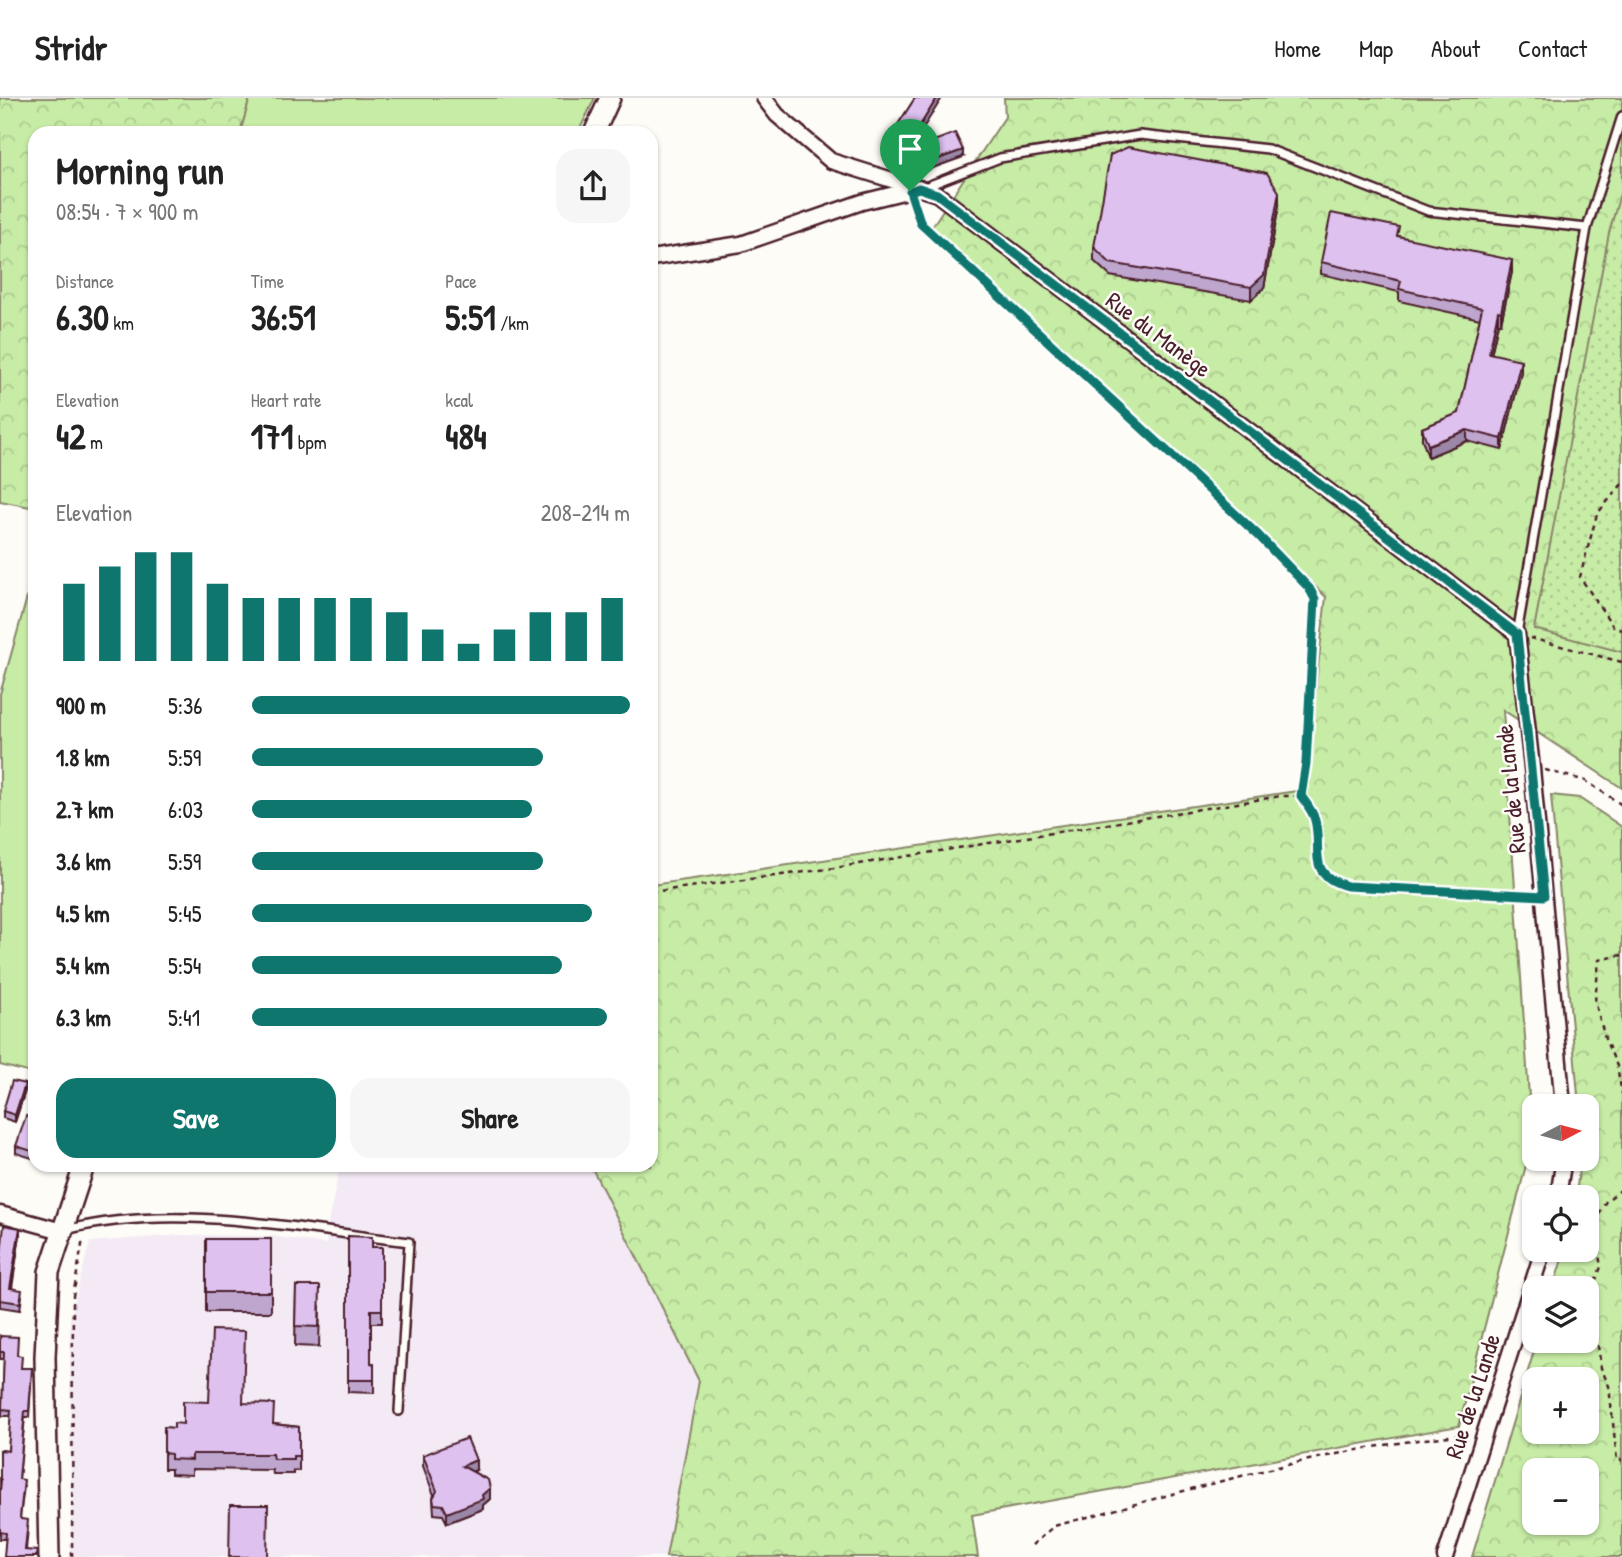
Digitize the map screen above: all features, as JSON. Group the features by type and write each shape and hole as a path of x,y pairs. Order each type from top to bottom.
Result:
{"street":[{"path":"597,126 610,98"},
{"name":"Rue du Manège","path":"764,98 777,115 831,161 915,190 937,194 1517,634"},
{"path":"658,257 741,244 862,202 915,190"},
{"name":"Rue de la Lande","path":"1517,634 1562,1094"},
{"path":"49,1557 45,1357 49,1272 82,1172"},
{"path":"0,1214 62,1231"},
{"name":"Rue de la Lande","path":"1445,1557 1539,1262"}],"lane":[{"path":"1517,634 1587,228 1622,116"},
{"path":"915,190 1000,158 1140,135 1268,149 1428,211 1587,228"},
{"path":"62,1231 86,1225 170,1218 229,1221 409,1242 399,1411"}],"path":[{"path":"915,190 921,224 1258,535 1309,588 1315,599 1309,725 1301,796 1315,818 1321,870 1330,881 1347,886 1544,896"},
{"path":"1622,484 1597,514 1580,577 1614,628 1622,629"},
{"path":"1517,634 1622,662"},
{"path":"1532,768 1586,781 1622,805"},
{"path":"658,891 828,869 1281,796 1301,796"},
{"path":"1622,954 1600,961 1595,1001 1605,1039 1617,1066 1622,1094"},
{"path":"1622,1189 1606,1201 1594,1224 1601,1268 1591,1292 1601,1368 1609,1386 1617,1461 1622,1460"},
{"path":"72,1557 73,1296 86,1225"},
{"path":"1032,1545 1054,1526 1265,1470 1367,1448 1468,1434 1484,1435"}],"shaded area":[{"path":"339,1172 594,1172 699,1381 666,1557 71,1557 70,1318 90,1242 180,1235 273,1236 326,1244"}],"green space":[{"path":"0,98 250,98 242,126 28,126 28,507 0,501"},
{"path":"250,98 595,98 581,126 242,126"},
{"path":"1004,98 1622,98 1622,788 1503,710 1529,1094 1522,1094 1522,1171 1525,1171 1459,1426 972,1515 978,1557 666,1557 699,1381 594,1172 658,1172 658,884 1304,790 1326,597 931,228 1005,117"},
{"path":"1622,187 1622,652 1534,629 1609,233"},
{"path":"28,594 28,1072 0,1065 0,694"},
{"path":"1551,795 1579,798 1622,827 1622,1557 1472,1557 1522,1391 1522,1444 1599,1444 1599,1367 1529,1367 1533,1353 1599,1353 1599,1276 1557,1276 1561,1262 1599,1262 1599,1185 1577,1185 1579,1171 1600,1171 1600,1094 1578,1094"}],"building":[{"path":"915,98 937,98 906,148 890,137"},
{"path":"955,133 963,150 924,164 918,147"},
{"path":"1128,147 1267,173 1279,192 1264,275 1251,287 1110,263 1094,247 1110,155"},
{"path":"1331,213 1399,227 1397,236 1512,260 1489,353 1521,360 1502,439 1467,430 1428,445 1422,428 1459,413 1482,308 1399,289 1401,281 1321,262"},
{"path":"12,1081 25,1084 15,1115 3,1111"},
{"path":"26,1116 28,1117 28,1150 16,1146"},
{"path":"4,1225 20,1228 10,1288 22,1290 20,1303 0,1300"},
{"path":"348,1236 372,1237 372,1247 382,1247 382,1310 371,1310 371,1363 374,1364 374,1380 348,1380"},
{"path":"206,1239 271,1239 271,1292 206,1292"},
{"path":"296,1286 320,1286 319,1327 295,1326"},
{"path":"212,1330 245,1331 243,1403 274,1404 273,1424 299,1427 299,1456 293,1456 293,1459 273,1459 272,1454 192,1454 192,1460 171,1459 171,1454 164,1453 164,1427 174,1428 174,1423 183,1424 183,1401 209,1402"},
{"path":"0,1336 18,1337 17,1355 22,1356 21,1368 32,1368 19,1479 24,1480 20,1517 28,1520 25,1550 37,1551 36,1557 4,1557 6,1533 0,1532 0,1450 8,1451 11,1410 2,1409 4,1352 0,1352"},
{"path":"467,1438 476,1460 462,1466 488,1480 490,1488 482,1495 483,1499 447,1513 443,1505 434,1504 433,1498 437,1491 423,1455"},
{"path":"230,1505 268,1505 267,1557 229,1557"}],"route":[{"path":"919,188 937,194 1517,634 1544,896 1347,886 1330,881 1321,870 1315,818 1301,796 1312,687 1315,599 1309,588 1258,535 921,224 910,191 919,188"}]}
